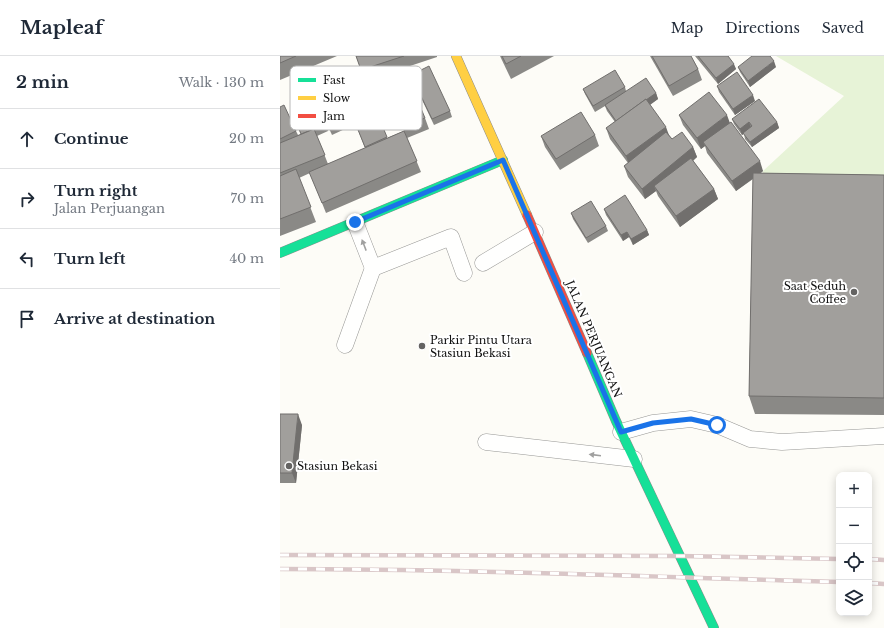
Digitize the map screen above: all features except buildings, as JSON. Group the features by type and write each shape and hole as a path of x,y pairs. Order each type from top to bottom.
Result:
{"main road":[{"name":"JALAN PERJUANGAN","path":"456,56 535,232 621,432 714,628"},
{"path":"280,253 503,160"}],"lane":[{"path":"345,345 373,268 355,222"},
{"path":"483,263 535,232"},
{"path":"373,268 451,238 464,273"},
{"path":"621,432 653,423 691,419 717,425 750,440 782,442 884,436"},
{"path":"486,442 634,459"}],"green space":[{"path":"776,56 884,56 884,191 759,191 763,171 844,96"}],"railway":[{"path":"280,555 679,556 836,559"},
{"path":"872,559 884,560"},
{"path":"280,569 490,572 836,582"},
{"path":"872,583 884,584"}],"traffic: fast":[{"path":"280,253 503,160"},
{"path":"587,353 616,421 714,628"}],"traffic: slow":[{"path":"456,56 527,215"}],"traffic: jam":[{"path":"527,215 587,353"}],"place":[{"name":"Saat Seduh Coffee","path":"854,292"},
{"name":"Parkir Pintu Utara Stasiun Bekasi","path":"422,346"},
{"name":"Stasiun Bekasi","path":"289,466"}],"route":[{"path":"355,222 503,160 621,432 653,423 691,419 717,425"}]}
